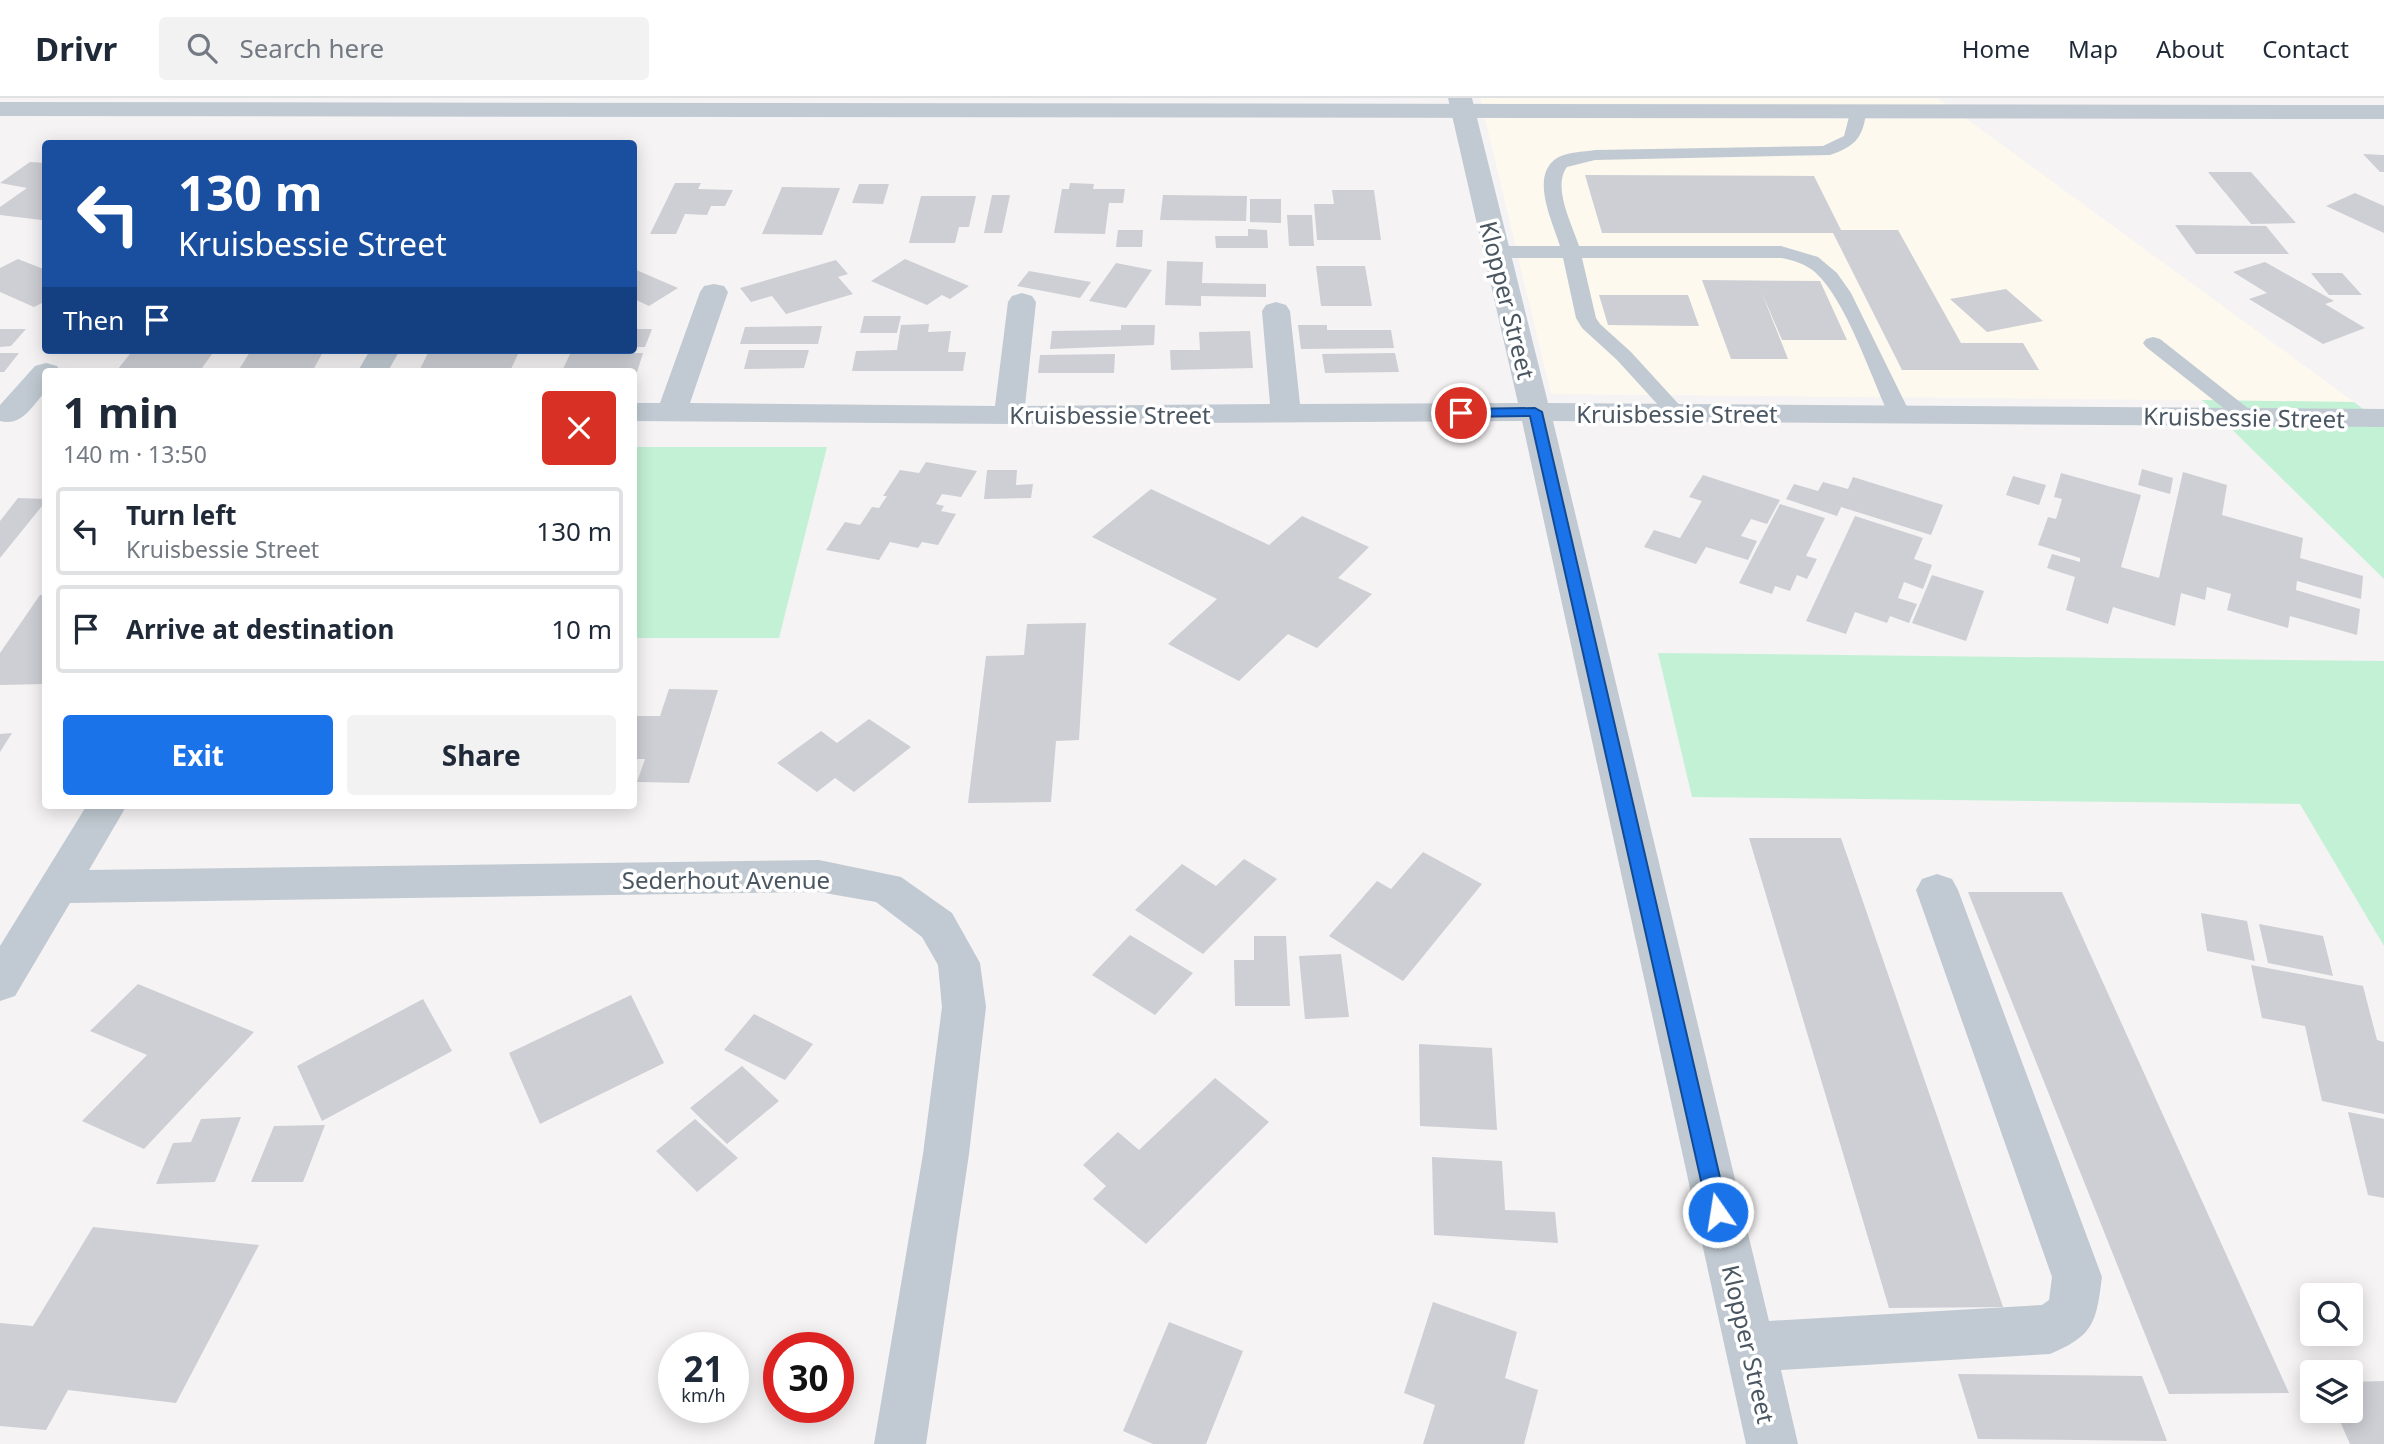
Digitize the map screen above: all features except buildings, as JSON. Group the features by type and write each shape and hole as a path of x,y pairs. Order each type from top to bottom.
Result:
{"street":[{"path":"0,109 1462,105 1858,113 2384,113"},
{"name":"Klopper Street","path":"1462,105 1772,1444"},
{"path":"672,412 714,292"},
{"path":"1009,415 1022,302"},
{"path":"1276,311 1286,413"},
{"path":"49,368 61,354"},
{"path":"4,414 42,375"},
{"name":"Kruisbessie Street","path":"637,412 1009,415 1535,412 2384,418"},
{"path":"4,414 42,414"},
{"path":"0,983 105,809"},
{"name":"Sederhout Avenue","path":"56,887 819,876 887,888 937,925 958,963 964,1007 946,1154 900,1444"},
{"path":"1749,1347 2050,1329 2072,1313 2077,1277 1937,890"}],"lane":[{"path":"1676,414 1623,356 1592,328 1552,187 1553,174 1561,163 1595,155 1824,151 1848,143 1856,132 1858,113"},
{"path":"1496,252 1781,252 1803,257 1822,267 1839,288 1899,414"},
{"path":"2153,343 2247,417"}],"shaded area":[{"path":"1480,98 1938,98 2354,402 1551,394"}],"green space":[{"path":"2202,400 2354,402 2384,425 2384,579"},
{"path":"637,447 827,447 779,638 637,638"},
{"path":"1658,653 2384,661 2384,946 2300,804 1692,797"}],"route":[{"path":"1461,413 1535,412 1718,1212"}]}
